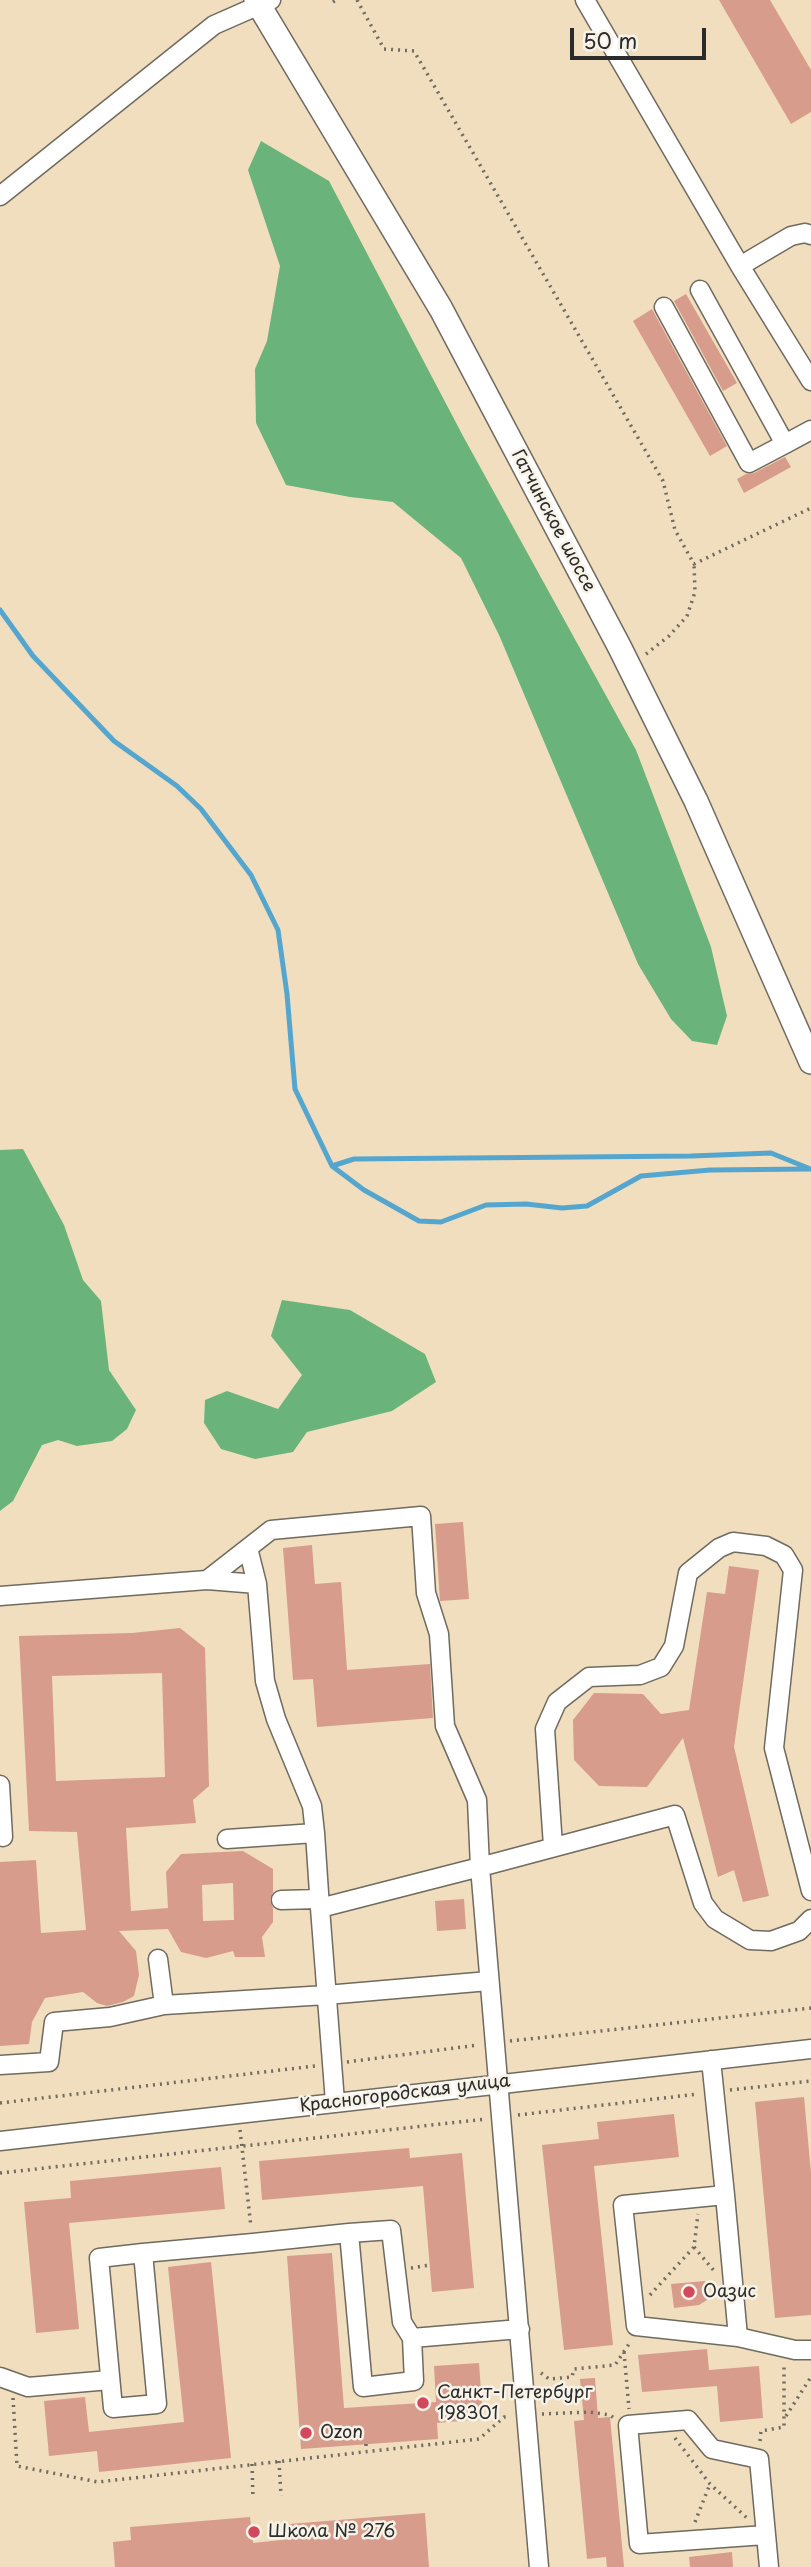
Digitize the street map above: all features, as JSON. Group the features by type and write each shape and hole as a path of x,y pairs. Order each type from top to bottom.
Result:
{"main road":[{"name":"Гатчинское шоссе","path":"263,2 441,309 630,667 696,802 811,1062"}],"street":[{"path":"585,0 740,266 811,381"},
{"path":"0,196 214,25 263,2"},
{"path":"740,266 791,236 806,233 811,235"},
{"path":"700,290 785,444"},
{"path":"664,307 749,463 811,430"},
{"path":"206,1580 271,1530 421,1516 426,1593 439,1634 444,1726 477,1800 489,1981 540,2567"},
{"path":"553,1846 545,1729 557,1702 589,1677 639,1675 661,1667 674,1646 688,1573 719,1548 733,1542 766,1546 784,1555 793,1570 774,1748 811,1891"},
{"path":"248,1548 257,1584 265,1681 276,1719 312,1806 335,2102"},
{"path":"0,1595 206,1580 257,1584"},
{"path":"0,1785 3,1838"},
{"path":"281,1900 319,1903 480,1867 675,1815 703,1903 715,1919 750,1940 771,1941 799,1931 811,1919"},
{"path":"227,1839 315,1833"},
{"path":"158,1959 164,2005"},
{"path":"0,2065 49,2062 54,2022 110,2017 164,2005 326,1996 489,1981"},
{"name":"Красногородская улица","path":"0,2141 811,2049"},
{"path":"711,2060 738,2337"},
{"path":"726,2195 623,2206 636,2326 738,2337 811,2350"},
{"path":"144,2253 157,2404 113,2408 99,2258 144,2253 349,2233 391,2230 402,2322 412,2339 414,2381 363,2387 349,2233"},
{"path":"412,2339 520,2329"},
{"path":"0,2377 28,2386 110,2380"},
{"path":"765,2535 639,2544 624,2425 688,2420 712,2449 758,2459 769,2567"}],"path":[{"path":"358,0 384,48 414,51 663,481 675,530 694,564 695,592 687,616 669,636 630,667"},
{"path":"694,564 811,508"},
{"path":"0,2103 811,2008"},
{"path":"0,2173 811,2081"},
{"path":"239,2125 253,2243"},
{"path":"633,2301 646,2300 694,2247 699,2210 726,2195"},
{"path":"694,2247 718,2276 733,2276"},
{"path":"523,2364 533,2367 549,2379 572,2377 574,2369 615,2365 630,2343 636,2326"},
{"path":"758,2459 761,2431 784,2427 783,2347"},
{"path":"539,2415 589,2412 610,2415 624,2425 630,2414 624,2352"},
{"path":"785,2417 811,2376"},
{"path":"14,2392 12,2406 18,2466 98,2482 479,2439 504,2417 515,2416"},
{"path":"664,2422 709,2484 744,2516"},
{"path":"366,2444 366,2451"},
{"path":"279,2461 281,2496"},
{"path":"252,2464 253,2498"},
{"path":"693,2525 709,2484"}],"green space":[{"path":"261,141 329,181 463,436 636,750 711,947 727,1016 717,1045 692,1041 671,1019 638,964 499,635 461,558 393,502 286,485 256,423 255,369 267,341 280,266 248,170"},
{"path":"23,1149 64,1225 83,1280 101,1301 109,1370 136,1410 127,1429 112,1441 77,1446 58,1440 42,1445 13,1501 0,1511 0,1150"},
{"path":"282,1300 350,1310 425,1354 436,1382 392,1411 307,1432 293,1452 255,1459 221,1449 204,1423 205,1400 227,1391 278,1409 302,1375 271,1336"}],"building":[{"path":"719,0 770,0 811,70 811,112 791,124"},
{"path":"686,294 737,383 723,391 674,301"},
{"path":"652,309 727,446 710,456 633,321"},
{"path":"785,457 791,467 744,493 737,479"},
{"path":"463,1522 469,1599 440,1601 435,1524"},
{"path":"312,1545 315,1584 341,1582 347,1670 430,1664 433,1718 317,1727 313,1679 293,1680 283,1548"},
{"path":"729,1566 759,1570 734,1747 769,1896 743,1902 734,1870 718,1877 683,1738 647,1787 599,1786 574,1760 573,1720 594,1693 643,1694 661,1714 689,1710 707,1592 725,1594"},
{"path":"180,1628 205,1648 209,1786 193,1800 196,1823 126,1828 131,1911 168,1908 166,1872 181,1854 243,1851 273,1869 273,1892 270,1900 273,1922 262,1937 265,1957 235,1957 233,1951 206,1958 181,1952 168,1929 119,1931 136,1951 139,1975 134,1996 107,2006 97,2003 83,1992 45,1998 32,2022 29,2044 0,2046 0,1862 36,1860 41,1933 86,1930 77,1832 29,1831 19,1636 132,1633","holes":["162,1673 165,1777 56,1781 52,1676","233,1883 234,1920 203,1921 202,1885"]},
{"path":"464,1899 466,1929 437,1931 435,1901"},
{"path":"804,2097 811,2173 811,2315 775,2318 755,2102"},
{"path":"674,2114 679,2157 594,2166 613,2345 564,2350 542,2145 599,2139 597,2122"},
{"path":"409,2148 410,2158 462,2153 474,2288 432,2292 423,2186 262,2200 259,2161"},
{"path":"221,2167 225,2209 69,2223 79,2329 36,2333 24,2202 71,2198 70,2181"},
{"path":"332,2253 344,2408 436,2402 434,2366 479,2363 483,2419 437,2423 438,2439 301,2449 287,2256"},
{"path":"211,2262 231,2458 99,2472 97,2451 49,2456 44,2401 85,2397 89,2432 184,2422 168,2267"},
{"name":"Оазис","path":"705,2281 707,2300 699,2305 674,2308 671,2284"},
{"path":"707,2349 709,2370 759,2366 763,2418 720,2422 717,2386 642,2392 638,2355"},
{"path":"595,2378 598,2418 610,2417 624,2567 607,2567 606,2557 587,2559 574,2421 584,2420 580,2379"},
{"path":"425,2513 429,2567 115,2567 113,2542 131,2540 130,2527 250,2517 253,2543 290,2539 289,2524"},
{"path":"732,2552 733,2567 690,2567 689,2557"}],"waterway":[{"path":"0,610 33,656 114,741 177,786 201,809 251,875 278,930 287,994 295,1089 332,1166 364,1190 419,1221 441,1222 486,1205 526,1204 562,1208 587,1206 641,1176 710,1170 811,1169"},
{"path":"332,1166 354,1159 771,1153 808,1168"}],"place":[{"name":"Оазис","path":"689,2292"},
{"name":"Санкт-Петербург 198301","path":"423,2403"},
{"name":"Ozon","path":"306,2433"},
{"name":"Школа № 276","path":"254,2532"}]}
